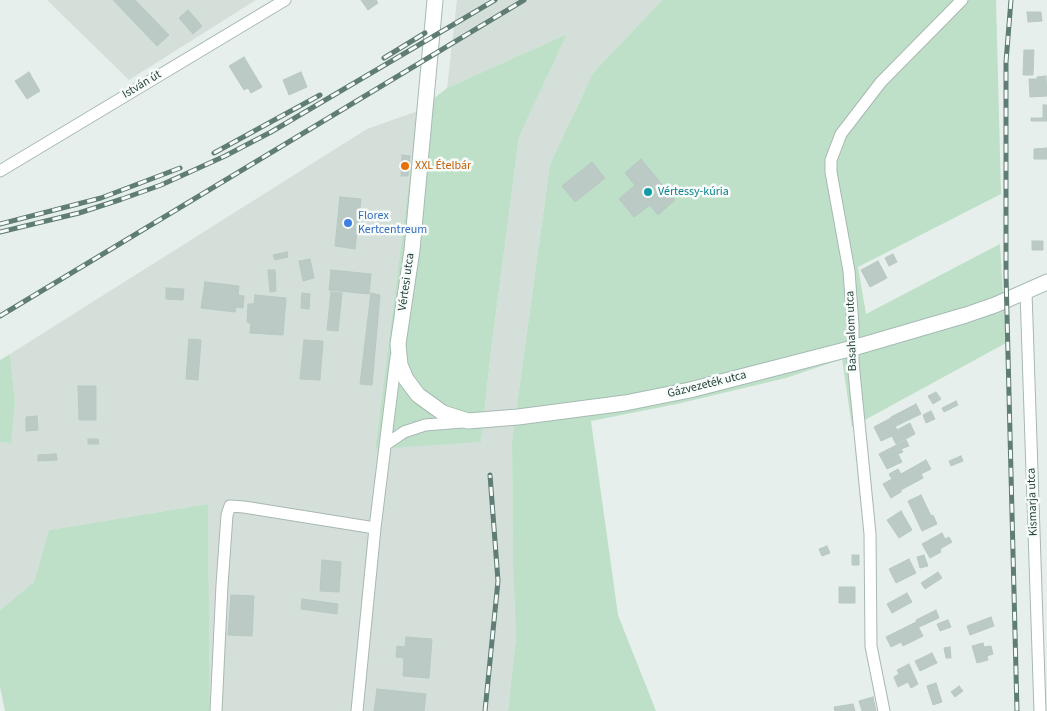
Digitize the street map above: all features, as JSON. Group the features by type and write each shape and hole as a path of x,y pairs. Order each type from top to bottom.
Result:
{"street":[{"name":"István út","path":"0,171 285,0"},
{"name":"Vértesi utca","path":"357,711 375,528 412,250 434,0"},
{"name":"Basahalom utca","path":"884,711 871,646 870,534 852,362 849,271 832,172 833,153 845,128 881,82 962,0"},
{"name":"Gázvezeték utca","path":"398,344 400,365 406,379 418,395 443,413 468,421 518,417 625,403 690,390 966,316 1047,282"},
{"name":"Kismarja utca","path":"1026,292 1040,711"},
{"path":"385,445 404,432 425,425 468,421"},
{"path":"216,711 222,585 227,515 230,506 375,528"}],"shaded area":[{"path":"47,0 256,0 129,80"},
{"path":"457,0 662,0 593,73 550,164 512,441 513,568 516,637 508,711 210,711 208,504 49,530 34,582 0,610 0,442 10,444 15,402 10,354 367,129 418,111 375,448 481,442 519,137 567,34 447,88"}],"green space":[{"path":"662,0 996,0 1001,194 858,267 866,314 1000,244 1006,343 852,427 842,359 786,378 677,404 591,421 618,615 656,711 508,711 516,637 513,568 512,441 550,164 593,73"},
{"path":"567,34 519,137 481,442 375,449 418,111 447,88"},
{"path":"10,354 15,402 11,444 0,442 0,360"},
{"path":"208,504 210,711 5,711 0,687 0,610 34,582 49,530"}],"building":[{"path":"113,0 135,0 169,35 157,46"},
{"path":"361,0 376,0 378,3 368,10"},
{"path":"188,10 202,26 193,34 179,18"},
{"path":"1027,12 1041,12 1042,21 1028,22"},
{"path":"1024,50 1034,50 1033,75 1023,75"},
{"path":"244,57 262,87 251,93 248,88 244,90 229,66"},
{"path":"29,72 40,91 27,99 15,81"},
{"path":"301,72 307,87 289,95 283,80"},
{"path":"1046,76 1047,96 1030,97 1029,79"},
{"path":"1043,105 1047,105 1047,121 1031,121 1031,118 1043,118"},
{"path":"1047,148 1047,159 1034,159 1034,149"},
{"name":"XXL Ételbár","path":"402,155 410,156 408,176 401,176"},
{"name":"Vértessy-kúria","path":"641,159 675,200 658,215 650,205 634,217 619,199 635,185 625,173"},
{"path":"592,162 605,178 575,202 562,186"},
{"name":"Florex Kertcentreum","path":"340,197 361,199 355,249 335,246"},
{"path":"1032,241 1043,241 1043,250 1032,250"},
{"path":"287,252 288,257 275,260 273,255"},
{"path":"893,254 897,262 889,266 885,258"},
{"path":"310,259 314,278 303,281 299,261"},
{"path":"878,261 887,278 870,287 861,270"},
{"path":"268,270 275,270 276,291 270,292"},
{"path":"331,270 371,274 369,294 329,290"},
{"path":"205,282 239,286 238,295 244,296 243,308 236,307 235,312 201,308"},
{"path":"166,288 184,289 183,300 166,299"},
{"path":"331,292 342,293 338,331 327,330"},
{"path":"302,293 310,294 309,309 301,308"},
{"path":"371,293 380,295 372,385 360,384"},
{"path":"255,295 286,298 283,335 250,333 251,324 247,322 248,304 254,304"},
{"path":"189,339 201,340 198,380 186,379"},
{"path":"304,340 323,341 320,380 300,379"},
{"path":"78,386 96,386 96,420 79,420"},
{"path":"936,392 941,399 933,404 928,396"},
{"path":"956,401 958,405 944,412 942,408"},
{"path":"916,404 921,414 896,426 891,417"},
{"path":"931,411 935,419 926,423 923,415"},
{"path":"37,416 38,430 26,431 26,417"},
{"path":"891,418 897,430 910,423 915,434 896,444 892,436 881,441 874,427"},
{"path":"88,439 98,439 99,444 88,444"},
{"path":"906,440 909,446 901,449 903,452 898,454 902,462 887,469 879,454"},
{"path":"56,454 57,460 38,461 38,455"},
{"path":"961,456 963,461 951,466 949,461"},
{"path":"926,460 931,469 921,474 923,478 891,498 883,484 892,479 889,474 898,469 901,474"},
{"path":"921,495 937,524 922,531 908,501"},
{"path":"901,511 912,530 899,538 887,520"},
{"path":"942,533 945,539 949,537 952,542 940,549 941,552 930,558 922,544"},
{"path":"827,546 830,553 822,556 819,549"},
{"path":"852,555 859,555 859,565 852,565"},
{"path":"924,555 928,566 920,568 917,557"},
{"path":"909,559 916,573 896,583 889,569"},
{"path":"322,560 341,562 339,592 320,591"},
{"path":"938,572 942,578 925,589 921,583"},
{"path":"839,587 855,587 855,603 839,603"},
{"path":"907,593 912,602 892,613 887,604"},
{"path":"231,595 254,596 252,636 228,635"},
{"path":"302,599 338,604 337,614 301,609"},
{"path":"936,610 939,618 919,627 916,620"},
{"path":"991,617 994,626 970,635 967,626"},
{"path":"948,620 951,627 940,631 937,624"},
{"path":"916,622 923,636 903,646 901,642 891,647 886,637"},
{"path":"406,637 432,639 429,678 403,676 404,658 396,657 397,646 405,647"},
{"path":"983,643 984,647 991,646 993,654 987,656 988,660 977,663 972,646"},
{"path":"950,647 951,658 946,658 944,648"},
{"path":"932,653 937,663 920,671 915,661"},
{"path":"909,664 918,684 911,688 908,682 898,687 894,677 899,674 897,670"},
{"path":"936,683 942,702 933,705 927,686"},
{"path":"959,686 963,691 955,697 951,692"},
{"path":"377,689 426,694 424,711 374,711"},
{"path":"873,697 876,711 862,711 859,701"},
{"path":"853,704 855,711 835,711 834,707"}],"railway":[{"path":"0,232 79,213 122,199 161,185 225,156 271,132 495,0"},
{"path":"0,316 524,0"},
{"path":"1011,0 1006,62 1006,275 1017,711"},
{"path":"384,58 425,33"},
{"path":"214,153 320,95"},
{"path":"0,224 101,198 180,168"},
{"path":"485,711 498,581 490,475"}],"place":[{"name":"XXL Ételbár","path":"405,166"},
{"name":"Vértessy-kúria","path":"648,192"},
{"name":"Florex Kertcentreum","path":"348,223"}]}
